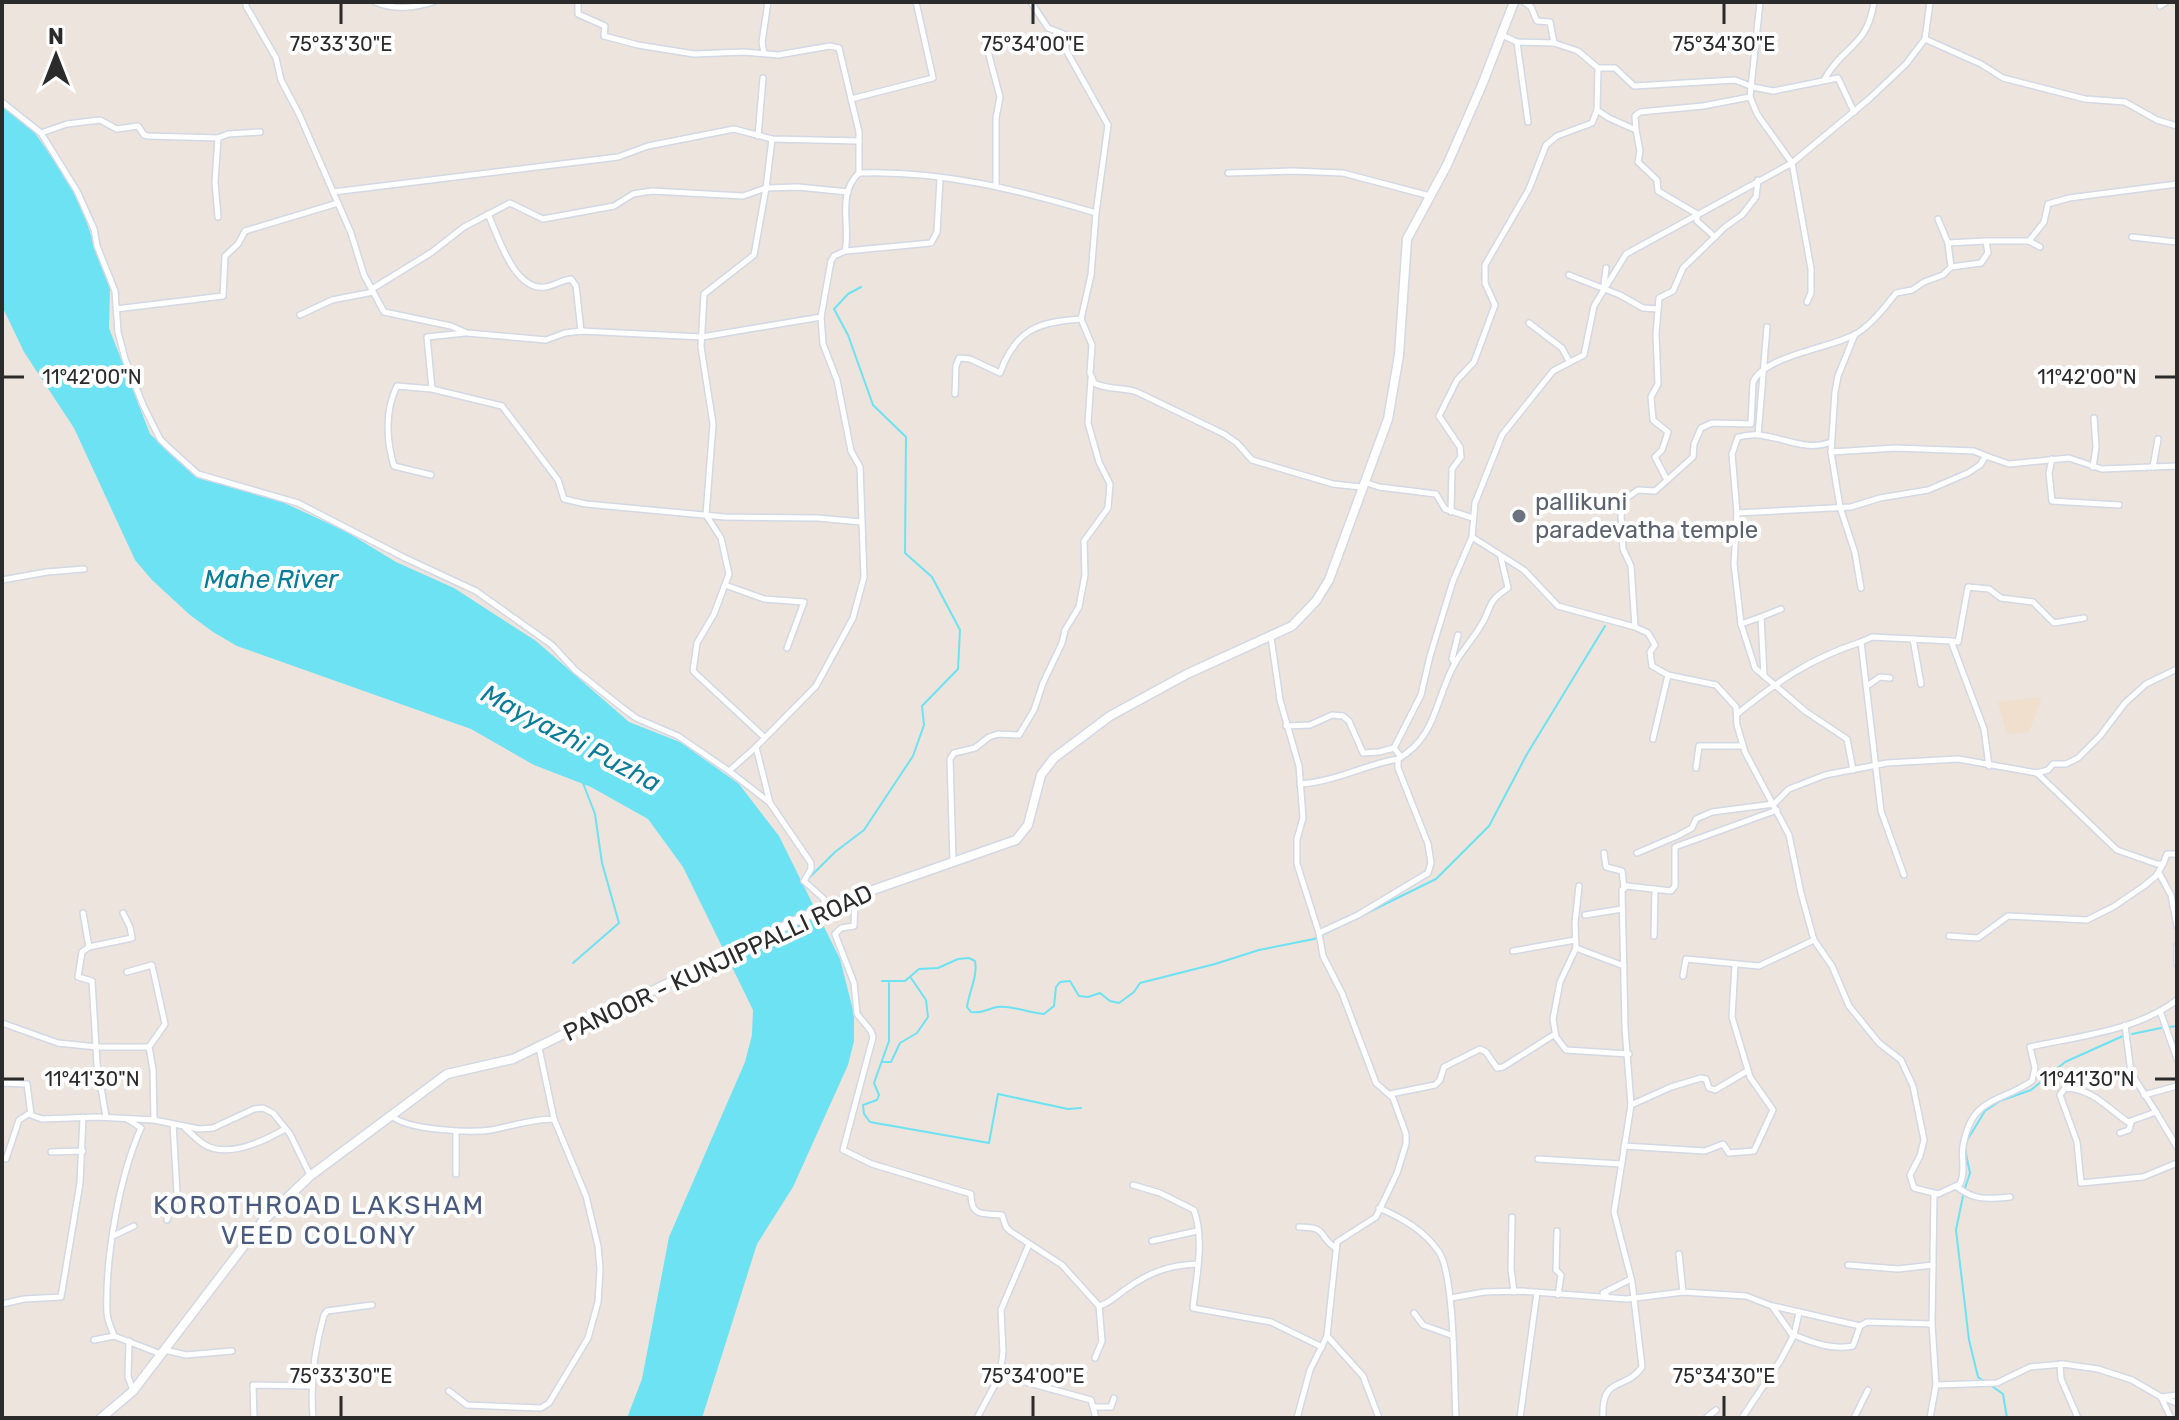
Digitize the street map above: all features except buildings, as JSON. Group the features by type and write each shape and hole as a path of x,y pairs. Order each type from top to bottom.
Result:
{"main road":[{"name":"PANOOR - KUNJIPPALLI ROAD","path":"101,1418 133,1391 262,1222 310,1176 447,1074 513,1059 824,907 1016,840 1028,825 1046,766 1110,716 1187,674 1271,637 1292,626 1304,615 1329,580 1388,419 1396,376 1405,287 1405,248 1470,112 1514,2"}],"street":[{"path":"246,2 276,58 281,80 384,312 451,326 467,333"},
{"path":"375,2 389,7 405,7 433,2"},
{"path":"578,2 578,14 605,26 604,36 694,54 778,55 830,46 839,48 859,141 859,173"},
{"path":"764,53 762,42 768,2"},
{"path":"851,99 933,78 916,2"},
{"path":"953,861 950,759 954,753 975,748 989,737 1019,735 1034,710 1065,630 1079,607 1085,575 1084,541 1108,508 1110,484 1099,462 1088,423 1092,345 1081,319 1091,275 1108,125 1066,50 1066,35 1048,28 1031,2"},
{"path":"1524,2 1531,7 1537,21 1550,22 1554,43"},
{"path":"1760,2 1750,97 1757,114 1792,163 1811,269 1811,293 1807,302"},
{"path":"1823,80 1835,60 1857,44 1871,24 1874,2"},
{"path":"1286,726 1310,725 1332,715 1343,716 1349,721 1363,753 1394,748 1421,695 1453,581 1472,537 1479,493 1502,435 1553,371 1584,355 1592,313 1626,254 1792,163 1854,112 1906,64 1925,39 1930,2"},
{"path":"2160,6 2166,2"},
{"path":"1501,34 1517,42 1554,43 1578,51 1598,68 1615,68 1634,86 1735,80 1773,91 1838,78 1854,112"},
{"path":"1925,39 1981,64 2003,78 2085,99 2125,102 2157,120 2177,126"},
{"path":"985,40 1000,97 996,118 996,185"},
{"path":"1517,42 1528,122"},
{"path":"1451,512 1452,469 1461,457 1460,447 1439,416 1457,380 1474,362 1495,305 1485,283 1485,265 1529,189 1546,145 1557,136 1592,123 1597,110 1598,68"},
{"path":"758,136 763,78"},
{"path":"1697,214 1658,191 1657,180 1640,166 1635,116 1640,112 1703,106 1750,97"},
{"path":"2,102 41,133 77,191 115,291 118,332 125,359 160,439 198,474 298,503 476,591 552,645 575,670 636,718 678,736 770,803 811,863 804,881 824,899 824,907"},
{"path":"1597,110 1636,130"},
{"path":"41,133 67,124 100,120 117,129 138,126 148,136 218,138 228,134 260,132"},
{"path":"333,192 618,157 648,146 734,129 772,139 859,141"},
{"path":"218,138 215,182 218,217"},
{"path":"764,737 693,671 697,643 714,614 729,574 721,538 706,515 713,424 702,337 704,294 754,255 772,139"},
{"path":"845,251 848,192 854,176 859,173 908,174 996,185 1096,213"},
{"path":"1228,173 1343,173 1430,196"},
{"path":"729,771 816,686 853,618 864,577 860,467 851,451 837,380 823,344 821,317 831,261 845,251 931,243 937,232 940,179"},
{"path":"1667,480 1655,457 1662,450 1668,432 1653,420 1651,397 1658,384 1659,298 1673,291 1683,268 1725,227 1742,215 1756,197 1758,180"},
{"path":"2029,241 2044,222 2048,204 2069,198 2177,184"},
{"path":"300,315 332,300 372,290 432,252 464,227 510,203 543,219 614,206 633,194 652,191 743,196 766,188 821,187 848,192"},
{"path":"116,309 223,296 225,256 238,244 245,231 338,203"},
{"path":"488,214 507,261 530,284 544,287 571,279 576,286 581,331"},
{"path":"1697,214 1697,221 1716,237"},
{"path":"1938,219 1948,243 1951,267"},
{"path":"2132,237 2177,242"},
{"path":"1635,627 1631,566 1623,549 1621,516 1625,499 1638,490 1655,491 1693,457 1694,444 1701,428 1712,423 1751,424 1753,382 1764,369 1811,348 1855,334 1881,312 1896,293 1912,290 1943,275 1951,267 1984,261 1988,253 1986,241"},
{"path":"1948,243 2029,241 2040,247"},
{"path":"1603,290 1606,268"},
{"path":"1569,275 1643,308 1658,309"},
{"path":"432,389 427,337 467,333 546,340 581,331 702,337 821,317"},
{"path":"955,394 959,358 970,359 1000,373 1010,349 1028,331 1059,320 1081,319"},
{"path":"1529,323 1562,348 1569,361"},
{"path":"1758,435 1767,327"},
{"path":"1855,334 1838,376 1831,452 1840,507 1855,553 1861,588"},
{"path":"1091,378 1098,385 1125,388 1149,397 1213,427 1237,443 1252,460 1333,484 1362,484 1436,494 1442,507 1473,518"},
{"path":"431,475 394,466 388,425 397,386 432,389 502,406 558,480 564,499 586,504 706,515 861,522"},
{"path":"2093,467 2096,447 2094,418"},
{"path":"1831,442 1821,446 1785,443 1758,435 1738,437 1732,454 1737,513 1734,564 1741,624 1755,668 1805,711 1847,739 1853,770"},
{"path":"2153,467 2158,439"},
{"path":"1831,452 1896,448 1974,451 2009,464 2069,458 2093,467 2177,466"},
{"path":"1737,513 1851,507 1880,498 1940,487 1980,465 1986,456"},
{"path":"2052,458 2049,473 2052,501 2119,505"},
{"path":"1472,537 1524,570 1558,606 1648,633 1655,645 1650,652 1652,666 1668,675 1716,685 1729,698 1737,714 1743,746 1789,835 1814,940 1832,966 1849,1006 1879,1043 1901,1060 1909,1078 1924,1140 1910,1181 1914,1188 1934,1194 1957,1187 1964,1175 1962,1150 1972,1119 1997,1096 2032,1081 2035,1068 2030,1047 2125,1025 2160,1011 2177,1000"},
{"path":"1300,784 1332,780 1364,767 1400,758 1419,743 1437,713 1455,663 1482,625 1491,600 1508,588 1501,557"},
{"path":"2,580 84,569"},
{"path":"725,585 764,599 804,602 787,648"},
{"path":"1737,714 1773,685 1825,654 1872,637 1958,642 1968,587 1989,589 2001,598 2033,602 2054,623 2084,618"},
{"path":"1741,624 1781,609"},
{"path":"1761,617 1764,677"},
{"path":"1455,663 1452,659 1458,635"},
{"path":"1271,637 1275,677 1299,766 1303,818 1296,856 1323,956 1342,993 1376,1083 1390,1094 1406,1134 1397,1173 1376,1217 1337,1242 1327,1336 1310,1370 1297,1418"},
{"path":"1913,639 1921,684"},
{"path":"1951,641 1984,729 1989,766"},
{"path":"1861,642 1881,811 1904,875"},
{"path":"1624,887 1671,891 1675,886 1675,847 1776,807 1789,789 1808,780 1887,763 1958,759 2037,773 2048,770 2053,764 2066,764 2078,758 2100,736 2125,703 2146,684 2177,669"},
{"path":"1653,739 1668,675"},
{"path":"1866,686 1880,677 1890,678"},
{"path":"1696,768 1699,746 1743,746"},
{"path":"756,747 770,803"},
{"path":"1319,936 1428,873 1431,863 1428,844 1398,768 1400,758 1394,748"},
{"path":"2037,773 2117,850 2163,864"},
{"path":"1637,853 1692,828 1696,819 1712,812 1776,807"},
{"path":"1603,1418 1602,1400 1606,1393 1642,1367 1631,1279 1614,1212 1631,1105 1622,909 1624,887 1622,871 1606,867 1604,853"},
{"path":"1949,936 1978,938 2008,916 2087,920 2144,886 2158,873 2167,854 2177,854"},
{"path":"2158,873 2171,895 2177,926"},
{"path":"1579,886 1576,948 1560,982 1553,1019 1555,1034 1566,1050 1629,1054"},
{"path":"1654,936 1655,889"},
{"path":"855,895 854,926 841,928 835,934 854,983 857,1014 873,1037 843,1150 872,1164 971,1194 975,1211 1002,1215 1006,1227 1062,1265 1099,1306 1102,1341 1095,1358"},
{"path":"1585,915 1622,909"},
{"path":"83,913 89,947"},
{"path":"106,1117 97,1064 92,981 78,977 82,952 89,947 132,938 123,913"},
{"path":"1513,951 1575,940"},
{"path":"1683,976 1686,959 1759,966 1814,940"},
{"path":"2177,946 2177,964"},
{"path":"1576,948 1624,966"},
{"path":"127,972 152,965 165,1024 149,1047 153,1070 154,1120"},
{"path":"1624,1146 1705,1151 1723,1144 1729,1153 1754,1151 1773,1110 1747,1071 1732,1017 1735,965"},
{"path":"2160,1011 2177,1059"},
{"path":"2,1023 58,1043 149,1047"},
{"path":"2125,1025 2131,1073 2177,1147"},
{"path":"1390,1094 1435,1085 1444,1067 1480,1049 1497,1068 1503,1067 1555,1034"},
{"path":"449,1391 467,1405 541,1408 549,1403 588,1338 598,1302 598,1246 586,1196 554,1119 539,1048"},
{"path":"1631,1105 1701,1078 1706,1079 1709,1088 1715,1090 1747,1071"},
{"path":"2,1083 27,1084 30,1113 33,1118 42,1119 106,1117 213,1128 254,1109 263,1108 273,1113 285,1129 310,1176"},
{"path":"2144,1095 2177,1086"},
{"path":"2156,1112 2131,1122 2125,1121 2093,1094 2081,1089 2065,1088 2060,1095 2077,1142 2081,1183 2143,1177 2177,1163"},
{"path":"6,1159 19,1120 30,1113"},
{"path":"392,1116 400,1124 456,1131 489,1130 535,1119 554,1119"},
{"path":"2,1304 61,1297 83,1151 83,1117"},
{"path":"114,1336 106,1314 114,1236 129,1156 141,1128 126,1119"},
{"path":"2120,1133 2129,1130 2131,1122"},
{"path":"167,1220 177,1193 173,1124"},
{"path":"184,1126 206,1146 233,1149 265,1140 285,1129"},
{"path":"456,1131 456,1174"},
{"path":"51,1152 83,1151"},
{"path":"1538,1159 1621,1164"},
{"path":"1133,1185 1160,1193 1194,1210 1199,1281 1193,1308 1271,1322 1322,1347"},
{"path":"1957,1187 1970,1197 2010,1197"},
{"path":"1930,1418 1936,1385 1932,1324 1934,1194"},
{"path":"1379,1208 1405,1219 1438,1250 1451,1298 1456,1418"},
{"path":"1512,1217 1514,1292"},
{"path":"114,1236 134,1226"},
{"path":"1299,1227 1316,1227 1336,1248"},
{"path":"1152,1241 1197,1231"},
{"path":"1557,1231 1556,1270 1561,1275 1558,1295"},
{"path":"977,1418 1000,1375 1003,1352 1001,1310 1029,1244"},
{"path":"1679,1254 1683,1292"},
{"path":"1099,1306 1162,1269 1198,1264"},
{"path":"1848,1265 1898,1269 1933,1265"},
{"path":"1609,1298 1603,1293 1631,1279"},
{"path":"1451,1298 1484,1292 1537,1292 1634,1299 1683,1292 1746,1296 1772,1306 1860,1326"},
{"path":"1520,1418 1537,1292"},
{"path":"313,1418 310,1386 313,1356 324,1315 327,1311 372,1305"},
{"path":"1772,1306 1793,1336 1841,1348 1853,1346 1860,1326 1867,1322 1932,1324"},
{"path":"1414,1313 1423,1325 1451,1335"},
{"path":"1742,1418 1793,1336 1799,1313"},
{"path":"94,1340 114,1336 163,1352 186,1355 232,1351"},
{"path":"1327,1336 1363,1376 1379,1418"},
{"path":"130,1341 128,1377 133,1391"},
{"path":"1936,1385 1992,1383 2030,1367 2060,1364 2098,1369 2132,1380 2177,1403"},
{"path":"2060,1364 2061,1379 2078,1418"},
{"path":"1000,1375 1091,1400 1096,1418"},
{"path":"254,1418 253,1385 310,1386"},
{"path":"1854,1418 1868,1390"},
{"path":"2161,1397 2177,1395"},
{"path":"2161,1397 2171,1418"},
{"path":"1094,1407 1111,1407 1114,1398"},
{"path":"1706,1418 1716,1410"}],"shaded area":[{"path":"2042,697 2029,732 2007,734 1998,702"}],"water":[{"name":"Mahe River","path":"2,106 30,126 76,192 110,289 109,328 150,434 197,478 278,500 345,531 396,562 454,588 536,641 629,722 680,742 739,784 779,836 840,959 854,1014 854,1041 848,1065 793,1187 757,1244 702,1418 627,1418 642,1379 669,1237 745,1062 752,1035 753,1010 683,867 648,819 591,787 534,765 471,729 237,646 190,615 152,580 135,560 74,428 24,352 2,306"}],"waterway":[{"path":"806,881 835,852 864,830 913,756 924,725 922,706 958,669 960,630 932,577 905,553 906,437 873,405 848,335 834,309 848,294 861,287"},
{"path":"882,981 905,981 919,969 938,968 958,959 969,958 975,961 976,967 967,1007 971,1012 1003,1007 1044,1014 1054,1006 1056,987 1060,982 1070,981 1079,996 1100,993 1110,1001 1119,1003 1140,983 1259,950 1314,939 1436,879 1489,826 1527,754 1605,626"},
{"path":"573,963 619,923 602,863 595,814 583,783"},
{"path":"882,1062 891,1062 900,1043 917,1033 928,1017 926,1000 911,978"},
{"path":"889,983 889,1041 874,1083 879,1095 877,1100 863,1105 864,1114 870,1122 989,1143 998,1094 1068,1109 1081,1108"},
{"path":"2169,1027 2177,1026"},
{"path":"2132,1034 2161,1028"},
{"path":"1966,1142 1985,1111 2000,1101 2031,1090 2065,1062 2123,1036"},
{"path":"1965,1149 1970,1173 1965,1188"},
{"path":"1963,1196 1956,1230 1969,1340 1978,1377 1984,1381"},
{"path":"1989,1384 2003,1394 2007,1418"}],"place":[{"name":"pallikuni paradevatha temple","path":"1519,516"}],"district":[{"name":"KOROTHROAD LAKSHAM VEED COLONY","path":"319,1220"}],"water label":[{"name":"Mayyazhi Puzha","path":"571,738"}]}
